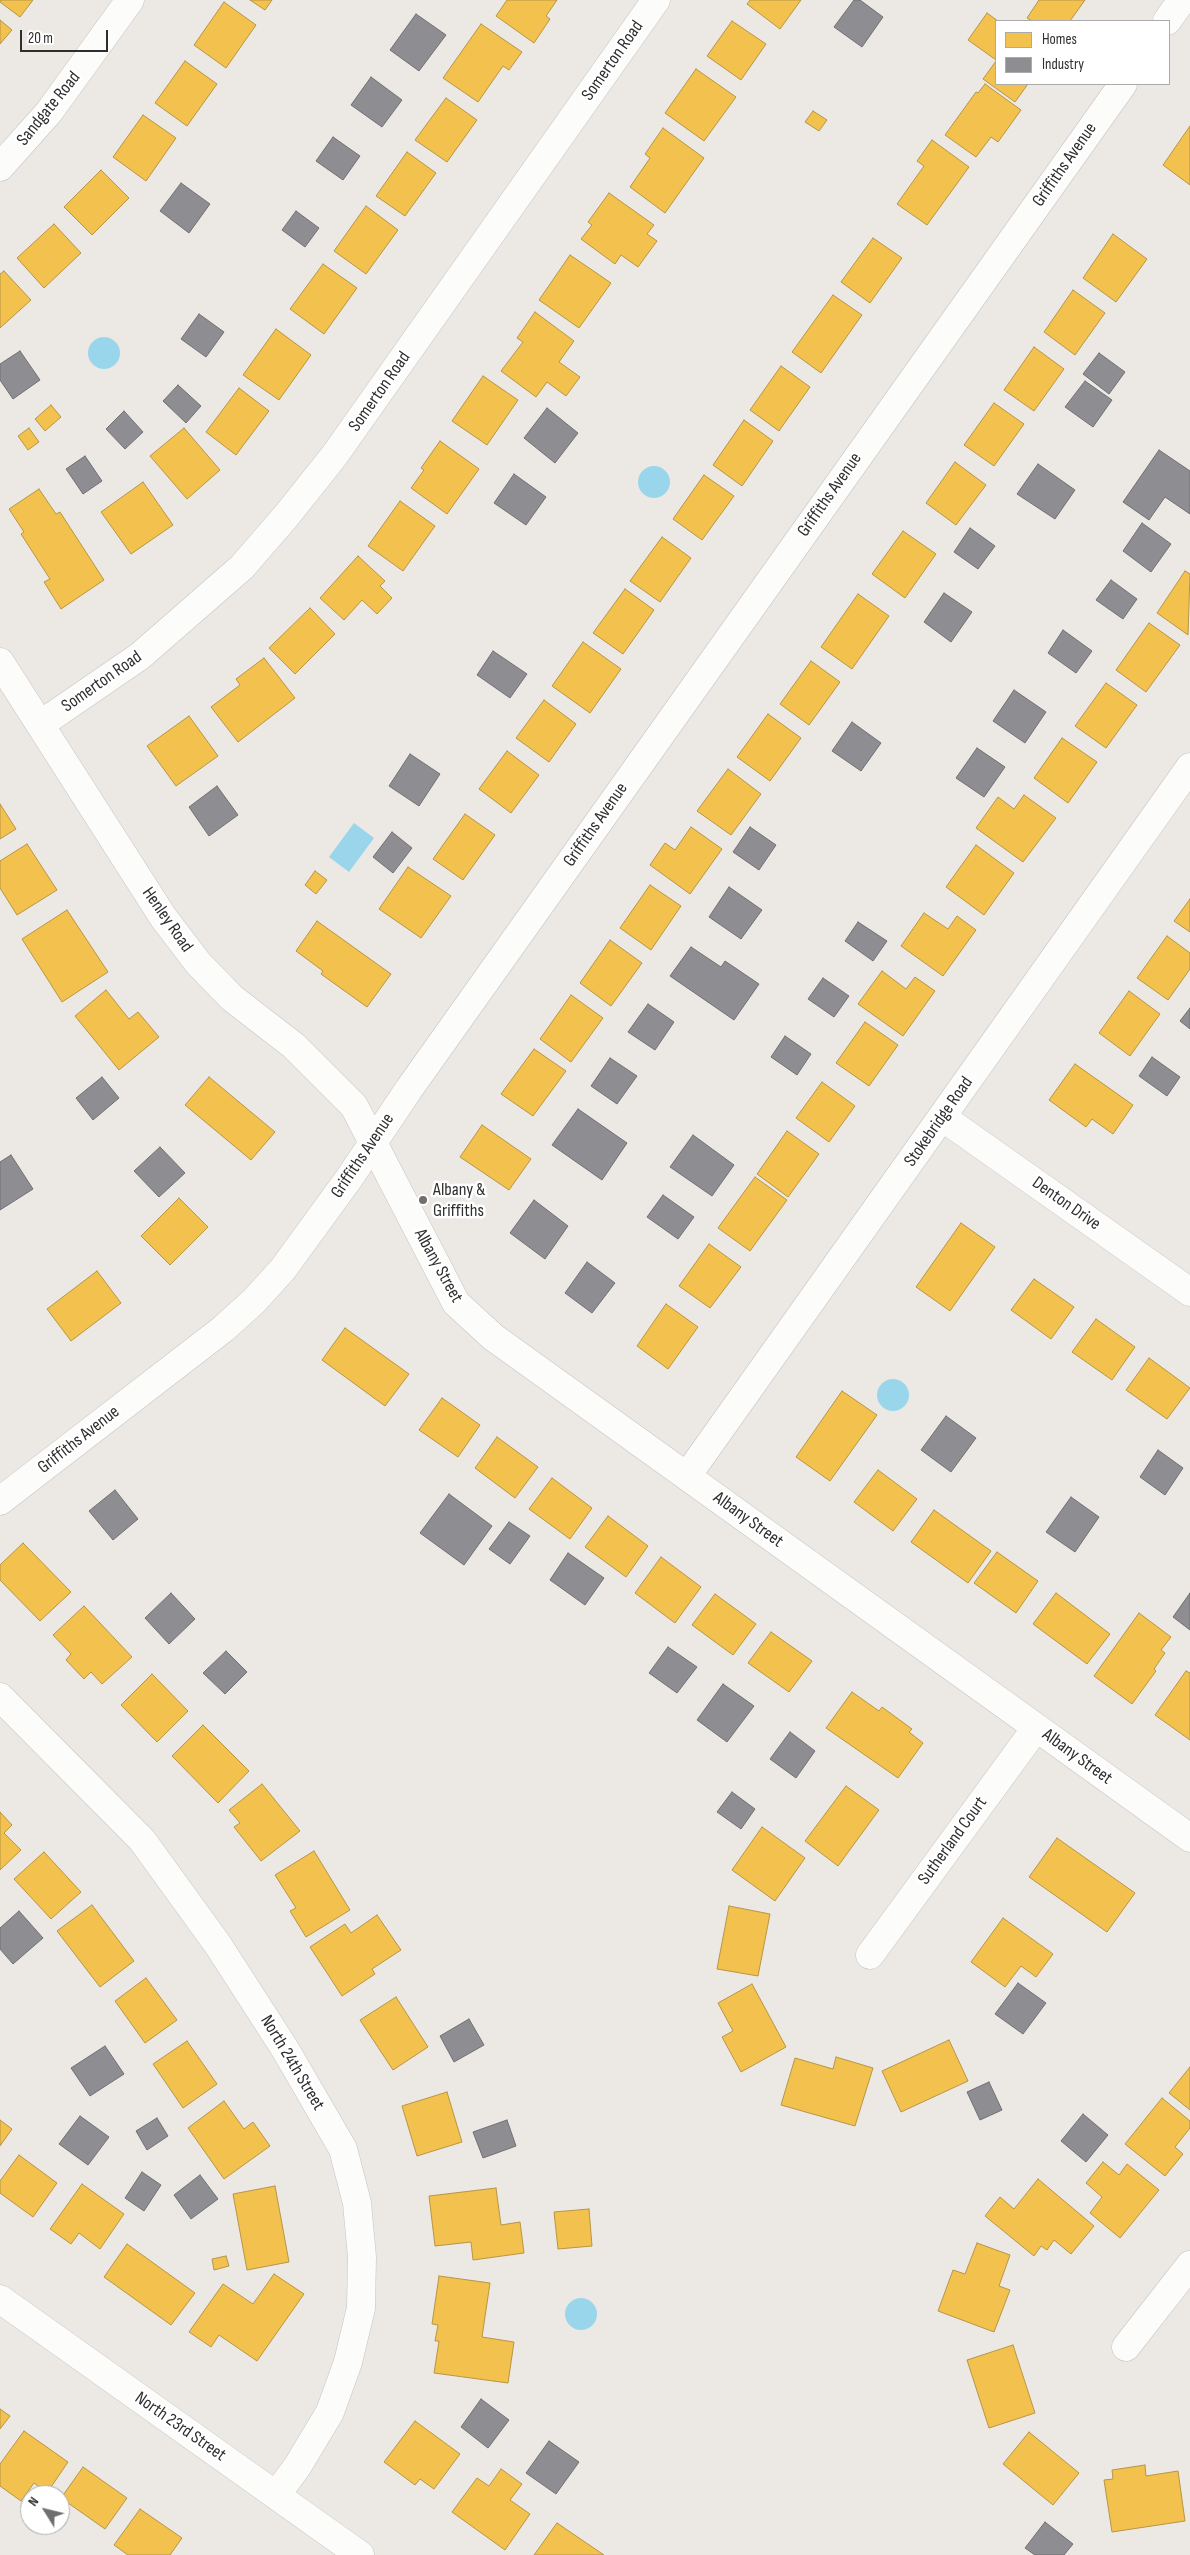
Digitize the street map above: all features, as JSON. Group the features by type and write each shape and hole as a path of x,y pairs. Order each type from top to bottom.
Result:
{"street":[{"name":"Sandgate Road","path":"0,167 49,112 130,0"},
{"name":"Somerton Road","path":"41,724 140,656 242,567 287,515 334,456 656,0"},
{"path":"1168,20 1182,0"},
{"name":"Griffiths Avenue","path":"0,1501 222,1329 254,1301 283,1269 373,1143 409,1088 1122,85"},
{"name":"Henley Road","path":"0,662 163,917 198,963 232,998 294,1046 345,1095 354,1106 373,1143"},
{"name":"Stokebridge Road","path":"687,1476 1190,767"},
{"name":"Denton Drive","path":"942,1117 1190,1292"},
{"name":"Albany Street","path":"373,1143 456,1304 493,1337 1190,1838"},
{"name":"North 24th Street","path":"0,1697 142,1840 218,1945 280,2041 343,2149 357,2203 362,2257 361,2308 348,2362 330,2412 276,2495"},
{"name":"Sutherland Court","path":"870,1955 1036,1728"},
{"path":"1126,2347 1190,2265"},
{"name":"North 23rd Street","path":"0,2299 360,2555"}],"water":[{"path":"104,337 110,338 115,342 119,347 119,359 115,364 110,368 104,369 98,368 93,364 89,359 88,353 89,347 93,342 98,338"},
{"path":"654,466 660,467 665,471 669,476 669,488 665,493 660,497 654,498 648,497 643,493 639,488 638,482 639,476 643,471 648,467"},
{"path":"354,823 374,838 349,872 329,857"},
{"path":"893,1379 905,1383 909,1395 905,1407 893,1411 881,1407 877,1395 881,1383"},
{"path":"581,2298 587,2299 592,2303 596,2308 596,2320 592,2325 587,2329 581,2330 575,2329 570,2325 566,2320 565,2314 566,2308 570,2303 575,2299"}],"building: Homes":[{"path":"0,0 33,0 20,17 0,2"},
{"path":"250,0 272,0 265,10"},
{"path":"507,0 557,0 546,16 550,19 534,43 496,16"},
{"path":"750,0 801,0 780,29 747,4"},
{"path":"1039,0 1085,0 1071,20 1030,20 1027,18"},
{"path":"224,2 256,25 226,68 194,45"},
{"path":"987,13 997,20 995,20 995,59 968,40"},
{"path":"0,20 12,30 0,44"},
{"path":"732,21 766,44 741,80 707,56"},
{"path":"481,24 522,52 509,70 503,66 478,102 443,78"},
{"path":"185,61 217,84 187,126 155,103"},
{"path":"995,62 995,85 1027,85 1015,102 983,79"},
{"path":"696,69 736,97 704,141 665,113"},
{"path":"985,84 1021,110 998,142 991,137 976,157 945,135 976,92 978,93"},
{"path":"446,98 477,120 447,162 415,140"},
{"path":"813,111 827,120 819,131 805,122"},
{"path":"143,115 176,138 146,181 113,157"},
{"path":"1190,126 1190,185 1163,165"},
{"path":"663,128 704,158 665,213 630,187 650,158 645,154"},
{"path":"932,140 969,167 927,225 897,204 924,166 917,161"},
{"path":"407,152 436,173 405,216 376,196"},
{"path":"101,170 129,198 92,235 64,207"},
{"path":"609,193 654,225 647,234 657,241 638,267 621,255 615,264 581,239 592,225 588,222"},
{"path":"366,206 398,230 366,274 334,251"},
{"path":"54,224 81,253 44,288 17,258"},
{"path":"1113,234 1147,259 1116,302 1083,278"},
{"path":"873,238 902,258 870,303 841,282"},
{"path":"570,255 611,283 579,328 539,300"},
{"path":"323,264 357,288 324,334 290,309"},
{"path":"4,271 31,300 0,328 0,274"},
{"path":"1073,290 1105,313 1075,355 1044,332"},
{"path":"833,295 862,315 821,373 792,352"},
{"path":"535,312 574,341 559,362 580,377 566,396 547,382 536,397 501,371 523,342 517,338"},
{"path":"276,329 311,355 279,400 243,375"},
{"path":"1034,347 1064,369 1034,411 1004,390"},
{"path":"781,366 810,387 779,431 750,410"},
{"path":"483,376 518,400 487,445 452,421"},
{"path":"239,388 269,411 236,455 206,432"},
{"path":"994,403 1024,424 994,466 964,445"},
{"path":"51,405 61,417 45,431 35,419"},
{"path":"744,420 773,441 742,486 713,465"},
{"path":"29,428 39,442 28,450 18,436"},
{"path":"184,428 220,470 187,499 150,456"},
{"path":"440,441 479,469 447,514 411,488 424,470 421,468"},
{"path":"955,462 986,485 956,525 926,503"},
{"path":"704,475 734,496 702,540 673,519"},
{"path":"143,482 173,525 131,554 101,512"},
{"path":"39,489 56,514 60,512 104,580 61,609 44,582 50,579 21,534 24,532 9,509"},
{"path":"400,501 435,526 403,571 368,546"},
{"path":"903,531 936,554 905,598 872,574"},
{"path":"662,537 691,558 660,602 630,581"},
{"path":"358,556 385,581 380,586 392,598 377,614 362,600 344,620 320,598"},
{"path":"1185,571 1190,574 1188,635 1157,613"},
{"path":"625,589 654,610 623,654 593,633"},
{"path":"858,594 889,616 852,669 821,647"},
{"path":"310,608 335,634 295,674 269,648"},
{"path":"1149,623 1180,645 1146,692 1116,670"},
{"path":"583,642 621,669 590,713 552,686"},
{"path":"264,658 295,698 238,742 211,707 240,685 236,679"},
{"path":"811,661 840,682 809,725 780,704"},
{"path":"1106,683 1137,705 1106,748 1075,726"},
{"path":"544,700 576,724 549,762 516,738"},
{"path":"768,714 801,738 770,781 737,757"},
{"path":"189,716 218,756 176,786 147,746"},
{"path":"1062,738 1097,762 1068,803 1034,778"},
{"path":"507,751 539,775 511,813 479,789"},
{"path":"728,769 761,794 731,835 697,811"},
{"path":"1024,795 1056,818 1023,862 976,828 998,797 1014,809"},
{"path":"0,804 16,829 0,839"},
{"path":"465,814 495,835 463,880 433,859"},
{"path":"691,827 722,849 690,894 650,865 665,843 675,850"},
{"path":"27,844 57,890 17,915 0,888 0,861"},
{"path":"976,845 1014,873 984,915 946,887"},
{"path":"408,867 451,896 421,938 379,909"},
{"path":"315,871 327,880 316,894 305,885"},
{"path":"650,885 681,906 651,950 620,928"},
{"path":"1190,899 1190,932 1174,921"},
{"path":"67,910 108,972 62,1002 22,939"},
{"path":"924,913 948,929 957,916 976,930 943,976 901,946"},
{"path":"317,921 391,974 367,1007 321,974 323,971 296,951"},
{"path":"1167,936 1190,953 1190,969 1168,1000 1137,978"},
{"path":"610,940 642,963 611,1006 580,983"},
{"path":"882,971 906,989 915,977 935,991 903,1036 858,1004"},
{"path":"106,990 129,1019 138,1012 159,1037 119,1070 75,1016"},
{"path":"1129,991 1160,1014 1130,1056 1099,1033"},
{"path":"571,995 603,1018 571,1062 540,1039"},
{"path":"865,1022 898,1045 869,1086 836,1063"},
{"path":"534,1049 566,1071 533,1116 501,1094"},
{"path":"1075,1064 1133,1105 1113,1134 1092,1119 1086,1127 1049,1100"},
{"path":"209,1077 275,1132 251,1160 185,1105"},
{"path":"822,1082 855,1106 829,1142 796,1118"},
{"path":"482,1125 531,1159 509,1190 460,1157"},
{"path":"787,1131 819,1154 788,1197 757,1174"},
{"path":"755,1177 787,1200 750,1251 718,1228"},
{"path":"179,1198 208,1227 170,1265 141,1236"},
{"path":"961,1223 995,1247 950,1311 916,1287"},
{"path":"709,1244 741,1267 710,1308 679,1286"},
{"path":"97,1271 121,1303 71,1341 47,1309"},
{"path":"1034,1279 1074,1307 1051,1339 1011,1310"},
{"path":"666,1304 698,1327 668,1369 637,1346"},
{"path":"1096,1319 1135,1347 1112,1380 1072,1352"},
{"path":"345,1328 409,1374 385,1406 322,1360"},
{"path":"1149,1358 1190,1388 1167,1419 1126,1390"},
{"path":"842,1391 877,1415 830,1481 796,1457"},
{"path":"442,1398 480,1425 458,1457 419,1430"},
{"path":"497,1437 538,1467 515,1498 475,1468"},
{"path":"878,1470 917,1499 893,1531 854,1502"},
{"path":"552,1478 592,1508 570,1539 529,1509"},
{"path":"934,1510 991,1551 968,1583 911,1542"},
{"path":"608,1516 648,1546 626,1577 585,1547"},
{"path":"23,1543 71,1592 40,1621 0,1580 0,1565"},
{"path":"997,1552 1038,1581 1016,1613 974,1583"},
{"path":"661,1557 701,1587 675,1623 635,1593"},
{"path":"1056,1593 1110,1634 1087,1664 1033,1624"},
{"path":"715,1594 756,1624 733,1655 692,1625"},
{"path":"84,1606 132,1657 102,1684 91,1672 84,1679 66,1660 71,1654 53,1635"},
{"path":"1139,1613 1171,1637 1161,1650 1165,1653 1154,1669 1156,1671 1132,1704 1094,1676"},
{"path":"771,1632 812,1661 789,1692 748,1663"},
{"path":"1186,1671 1190,1673 1190,1740 1155,1715"},
{"path":"152,1674 188,1711 157,1742 121,1705"},
{"path":"852,1692 879,1711 882,1707 912,1729 909,1732 923,1743 898,1778 826,1728"},
{"path":"203,1725 249,1771 218,1803 172,1756"},
{"path":"262,1784 300,1831 261,1861 234,1827 240,1823 229,1810"},
{"path":"846,1786 879,1810 838,1866 805,1841"},
{"path":"0,1812 12,1825 4,1833 21,1850 0,1870"},
{"path":"762,1827 805,1858 775,1901 732,1870"},
{"path":"1057,1838 1135,1893 1107,1932 1029,1877"},
{"path":"314,1851 350,1910 306,1937 290,1911 296,1908 275,1875"},
{"path":"44,1852 81,1892 51,1919 14,1879"},
{"path":"92,1905 134,1961 100,1987 57,1931"},
{"path":"729,1906 770,1914 758,1976 717,1969"},
{"path":"377,1915 401,1950 372,1969 375,1974 342,1996 310,1947 345,1924 351,1933"},
{"path":"1003,1918 1053,1954 1036,1977 1021,1966 1005,1987 971,1962"},
{"path":"146,1978 177,2020 145,2043 115,2001"},
{"path":"752,1984 786,2047 741,2072 722,2037 733,2031 718,2003"},
{"path":"396,1997 428,2047 393,2070 360,2020"},
{"path":"949,2040 968,2081 901,2112 882,2071"},
{"path":"187,2041 217,2084 183,2108 153,2064"},
{"path":"836,2057 873,2068 855,2126 781,2105 795,2058 833,2069"},
{"path":"1190,2067 1190,2110 1169,2093"},
{"path":"447,2092 462,2142 417,2156 402,2106"},
{"path":"1162,2098 1190,2121 1190,2128 1175,2147 1183,2154 1165,2176 1125,2144"},
{"path":"224,2101 244,2129 253,2122 270,2146 224,2179 188,2128"},
{"path":"0,2120 12,2129 0,2146"},
{"path":"19,2155 57,2183 33,2217 0,2193 0,2181"},
{"path":"1103,2162 1119,2175 1127,2164 1159,2190 1120,2238 1090,2213 1102,2197 1086,2183"},
{"path":"1038,2179 1094,2226 1071,2254 1054,2240 1047,2250 1041,2246 1034,2256 985,2216 1000,2197 1014,2209"},
{"path":"82,2184 124,2214 100,2249 79,2233 71,2244 50,2229"},
{"path":"275,2186 289,2262 247,2270 233,2194"},
{"path":"496,2188 501,2225 520,2222 524,2253 473,2260 471,2242 435,2246 429,2196"},
{"path":"589,2209 592,2246 558,2249 554,2212"},
{"path":"977,2243 1010,2255 999,2286 1010,2290 994,2332 938,2311 953,2270 965,2274"},
{"path":"127,2244 195,2293 171,2325 104,2277"},
{"path":"226,2256 229,2266 214,2270 212,2259"},
{"path":"274,2274 304,2294 257,2361 219,2335 211,2347 189,2332 223,2284 253,2304"},
{"path":"439,2276 490,2283 482,2337 514,2342 508,2383 434,2373 439,2341 435,2341 438,2325 432,2324"},
{"path":"1013,2345 1035,2413 989,2428 967,2360"},
{"path":"0,2409 10,2416 0,2429"},
{"path":"415,2421 460,2454 434,2489 420,2479 415,2485 384,2462"},
{"path":"24,2431 68,2462 52,2485 37,2485 34,2483 33,2485 20,2485 20,2500 0,2486 0,2464"},
{"path":"1029,2432 1079,2473 1053,2505 1003,2464"},
{"path":"1145,2465 1146,2476 1178,2471 1185,2521 1112,2532 1104,2480 1113,2479 1112,2470"},
{"path":"83,2467 127,2498 105,2529 70,2504 70,2485"},
{"path":"501,2469 522,2484 510,2500 530,2514 505,2550 452,2512 477,2478 489,2486"},
{"path":"140,2509 182,2538 170,2555 128,2555 114,2545"},
{"path":"557,2523 604,2555 534,2555"}],"building: Industry":[{"path":"854,0 860,0 883,17 862,47 834,27"},
{"path":"416,14 446,35 419,71 390,50"},
{"path":"371,77 402,100 382,127 351,105"},
{"path":"333,137 360,156 343,180 316,161"},
{"path":"181,183 210,204 189,233 160,211"},
{"path":"296,211 319,228 305,247 282,230"},
{"path":"199,314 224,332 206,357 181,339"},
{"path":"20,351 40,380 13,399 0,380 0,364"},
{"path":"1099,353 1125,372 1109,394 1083,374"},
{"path":"1085,381 1112,400 1093,427 1065,407"},
{"path":"178,385 201,406 186,423 163,401"},
{"path":"547,408 578,433 555,463 524,438"},
{"path":"124,411 143,432 125,449 106,429"},
{"path":"1159,450 1190,471 1190,514 1165,497 1149,520 1123,502"},
{"path":"85,456 102,481 83,494 66,469"},
{"path":"1038,464 1075,490 1055,519 1017,494"},
{"path":"514,474 546,497 526,525 494,503"},
{"path":"1142,523 1171,544 1151,572 1123,551"},
{"path":"970,528 995,546 978,569 954,552"},
{"path":"1111,580 1137,599 1123,619 1096,600"},
{"path":"944,593 972,612 951,642 924,622"},
{"path":"1063,630 1092,651 1076,673 1048,653"},
{"path":"493,651 527,674 510,698 477,675"},
{"path":"1014,690 1046,712 1025,743 993,721"},
{"path":"852,722 881,743 861,771 832,751"},
{"path":"977,748 1005,767 984,797 956,778"},
{"path":"410,754 440,774 419,806 389,786"},
{"path":"217,786 238,815 209,836 189,807"},
{"path":"750,827 776,845 759,870 733,852"},
{"path":"392,832 412,848 393,873 373,857"},
{"path":"729,887 762,910 741,939 709,917"},
{"path":"858,922 887,941 873,961 845,941"},
{"path":"691,947 721,967 725,961 759,984 734,1020 670,976"},
{"path":"823,978 849,996 834,1017 808,999"},
{"path":"648,1004 674,1022 655,1050 628,1032"},
{"path":"1190,1008 1190,1029 1180,1021"},
{"path":"785,1036 811,1054 797,1075 771,1057"},
{"path":"1152,1057 1180,1077 1167,1096 1139,1076"},
{"path":"610,1058 637,1076 617,1104 591,1086"},
{"path":"102,1077 119,1098 93,1120 76,1098"},
{"path":"578,1109 627,1143 602,1180 552,1145"},
{"path":"693,1135 734,1165 712,1196 670,1167"},
{"path":"160,1147 185,1173 159,1197 134,1171"},
{"path":"11,1155 33,1189 0,1210 0,1162"},
{"path":"663,1195 694,1217 678,1239 647,1217"},
{"path":"534,1200 568,1226 545,1259 510,1233"},
{"path":"587,1262 615,1283 592,1313 565,1293"},
{"path":"946,1416 976,1438 951,1472 921,1450"},
{"path":"1158,1450 1183,1468 1165,1495 1140,1477"},
{"path":"115,1490 138,1519 113,1540 89,1511"},
{"path":"449,1494 492,1526 464,1565 420,1533"},
{"path":"1071,1497 1099,1517 1075,1552 1046,1532"},
{"path":"509,1522 530,1536 510,1564 489,1549"},
{"path":"568,1553 604,1578 585,1605 550,1580"},
{"path":"171,1593 195,1619 169,1644 145,1618"},
{"path":"1190,1593 1190,1630 1173,1617"},
{"path":"668,1647 697,1667 677,1693 649,1673"},
{"path":"226,1651 247,1672 225,1694 203,1673"},
{"path":"723,1684 754,1706 727,1742 697,1720"},
{"path":"790,1732 815,1751 796,1778 770,1759"},
{"path":"732,1792 755,1809 741,1829 717,1812"},
{"path":"19,1911 43,1938 13,1964 0,1949 0,1928"},
{"path":"1018,1983 1046,2003 1023,2034 995,2014"},
{"path":"469,2019 484,2045 454,2062 440,2036"},
{"path":"105,2046 124,2074 90,2096 71,2068"},
{"path":"989,2082 1002,2110 980,2120 967,2092"},
{"path":"1083,2114 1108,2135 1086,2162 1061,2141"},
{"path":"80,2116 109,2137 88,2165 59,2144"},
{"path":"157,2118 168,2136 147,2150 136,2131"},
{"path":"507,2120 516,2146 483,2158 473,2132"},
{"path":"142,2172 161,2185 144,2211 125,2198"},
{"path":"200,2175 218,2199 191,2219 174,2195"},
{"path":"481,2399 509,2420 488,2448 461,2427"},
{"path":"549,2441 579,2462 556,2494 526,2473"},
{"path":"1045,2522 1073,2544 1064,2555 1035,2555 1025,2548"}],"place":[{"name":"Albany & Griffiths","path":"423,1200"}]}
